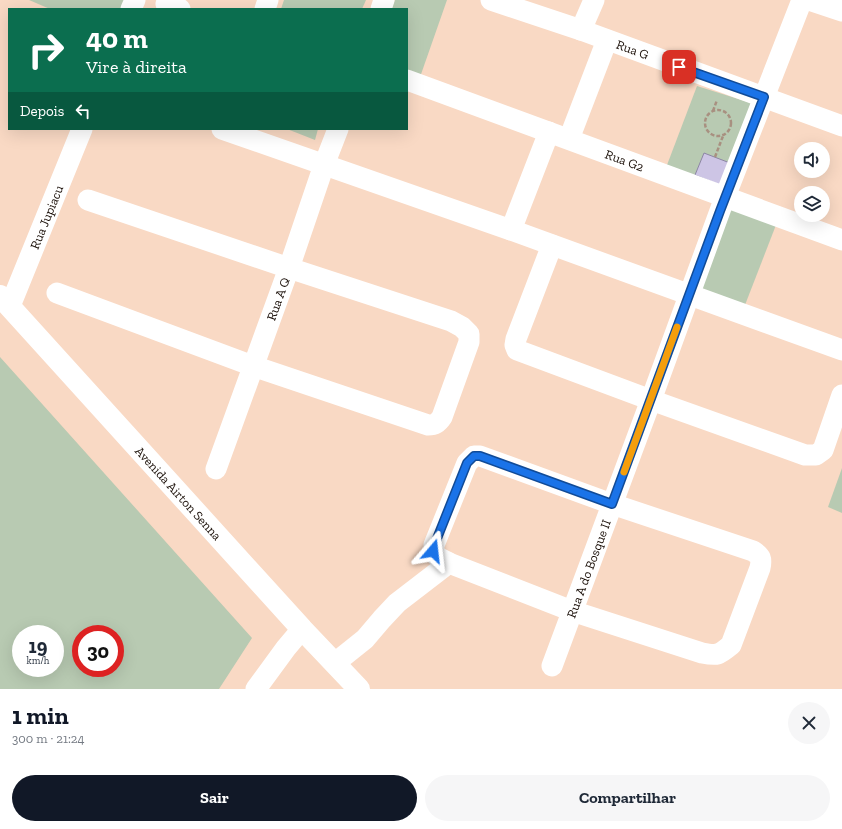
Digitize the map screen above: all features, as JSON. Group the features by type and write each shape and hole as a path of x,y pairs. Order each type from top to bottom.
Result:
{"main road":[{"name":"Avenida Airton Senna","path":"5,301 302,629 359,689"}],"street":[{"name":"Rua G","path":"491,0 582,30 842,126"},
{"path":"582,30 594,0"},
{"name":"Rua A do Bosque II","path":"552,666 725,197 802,0"},
{"path":"809,0 842,11"},
{"path":"569,139 607,40"},
{"name":"Rua G2","path":"408,80 842,240"},
{"name":"Rua Jupiacu","path":"5,301 82,130"},
{"path":"225,130 511,230 842,350"},
{"name":"Rua A Q","path":"216,469 289,268 324,164 338,130"},
{"path":"511,230 549,132"},
{"path":"57,293 253,366 423,423 433,425 438,423 442,417 469,342 469,334 462,327 451,321 88,200"},
{"path":"552,245 516,339 515,345 517,350 651,400 806,455 816,455 823,450 842,395"},
{"path":"474,456 480,456 612,504 745,549 757,554 761,561 760,568 731,645 722,653 713,655 702,653 572,611 449,563 436,555 433,551 434,546 467,463 474,456"},
{"path":"335,663 365,639 397,603 449,563"},
{"path":"256,689 302,629"}],"path":[{"path":"715,157 723,135 729,131 732,123 731,118 726,112 721,110 713,111 705,120 706,128 712,135 723,135"}],"green space":[{"path":"29,0 128,0 124,8 48,8"},
{"path":"284,0 366,0 362,8 281,8"},
{"path":"395,0 447,0 419,80 408,75 408,8 391,8"},
{"path":"697,86 751,103 722,186 667,165"},
{"path":"290,130 318,130 315,140"},
{"path":"729,206 776,225 745,305 696,290"},
{"path":"0,357 252,638 219,689 0,689"},
{"path":"842,468 842,513 828,507"}],"building":[{"path":"704,153 730,163 722,186 695,175"}],"slow traffic":[{"path":"624,472 677,327"}],"route":[{"path":"433,551 467,463 474,456 480,456 612,504 689,294 764,97 679,67"}]}
